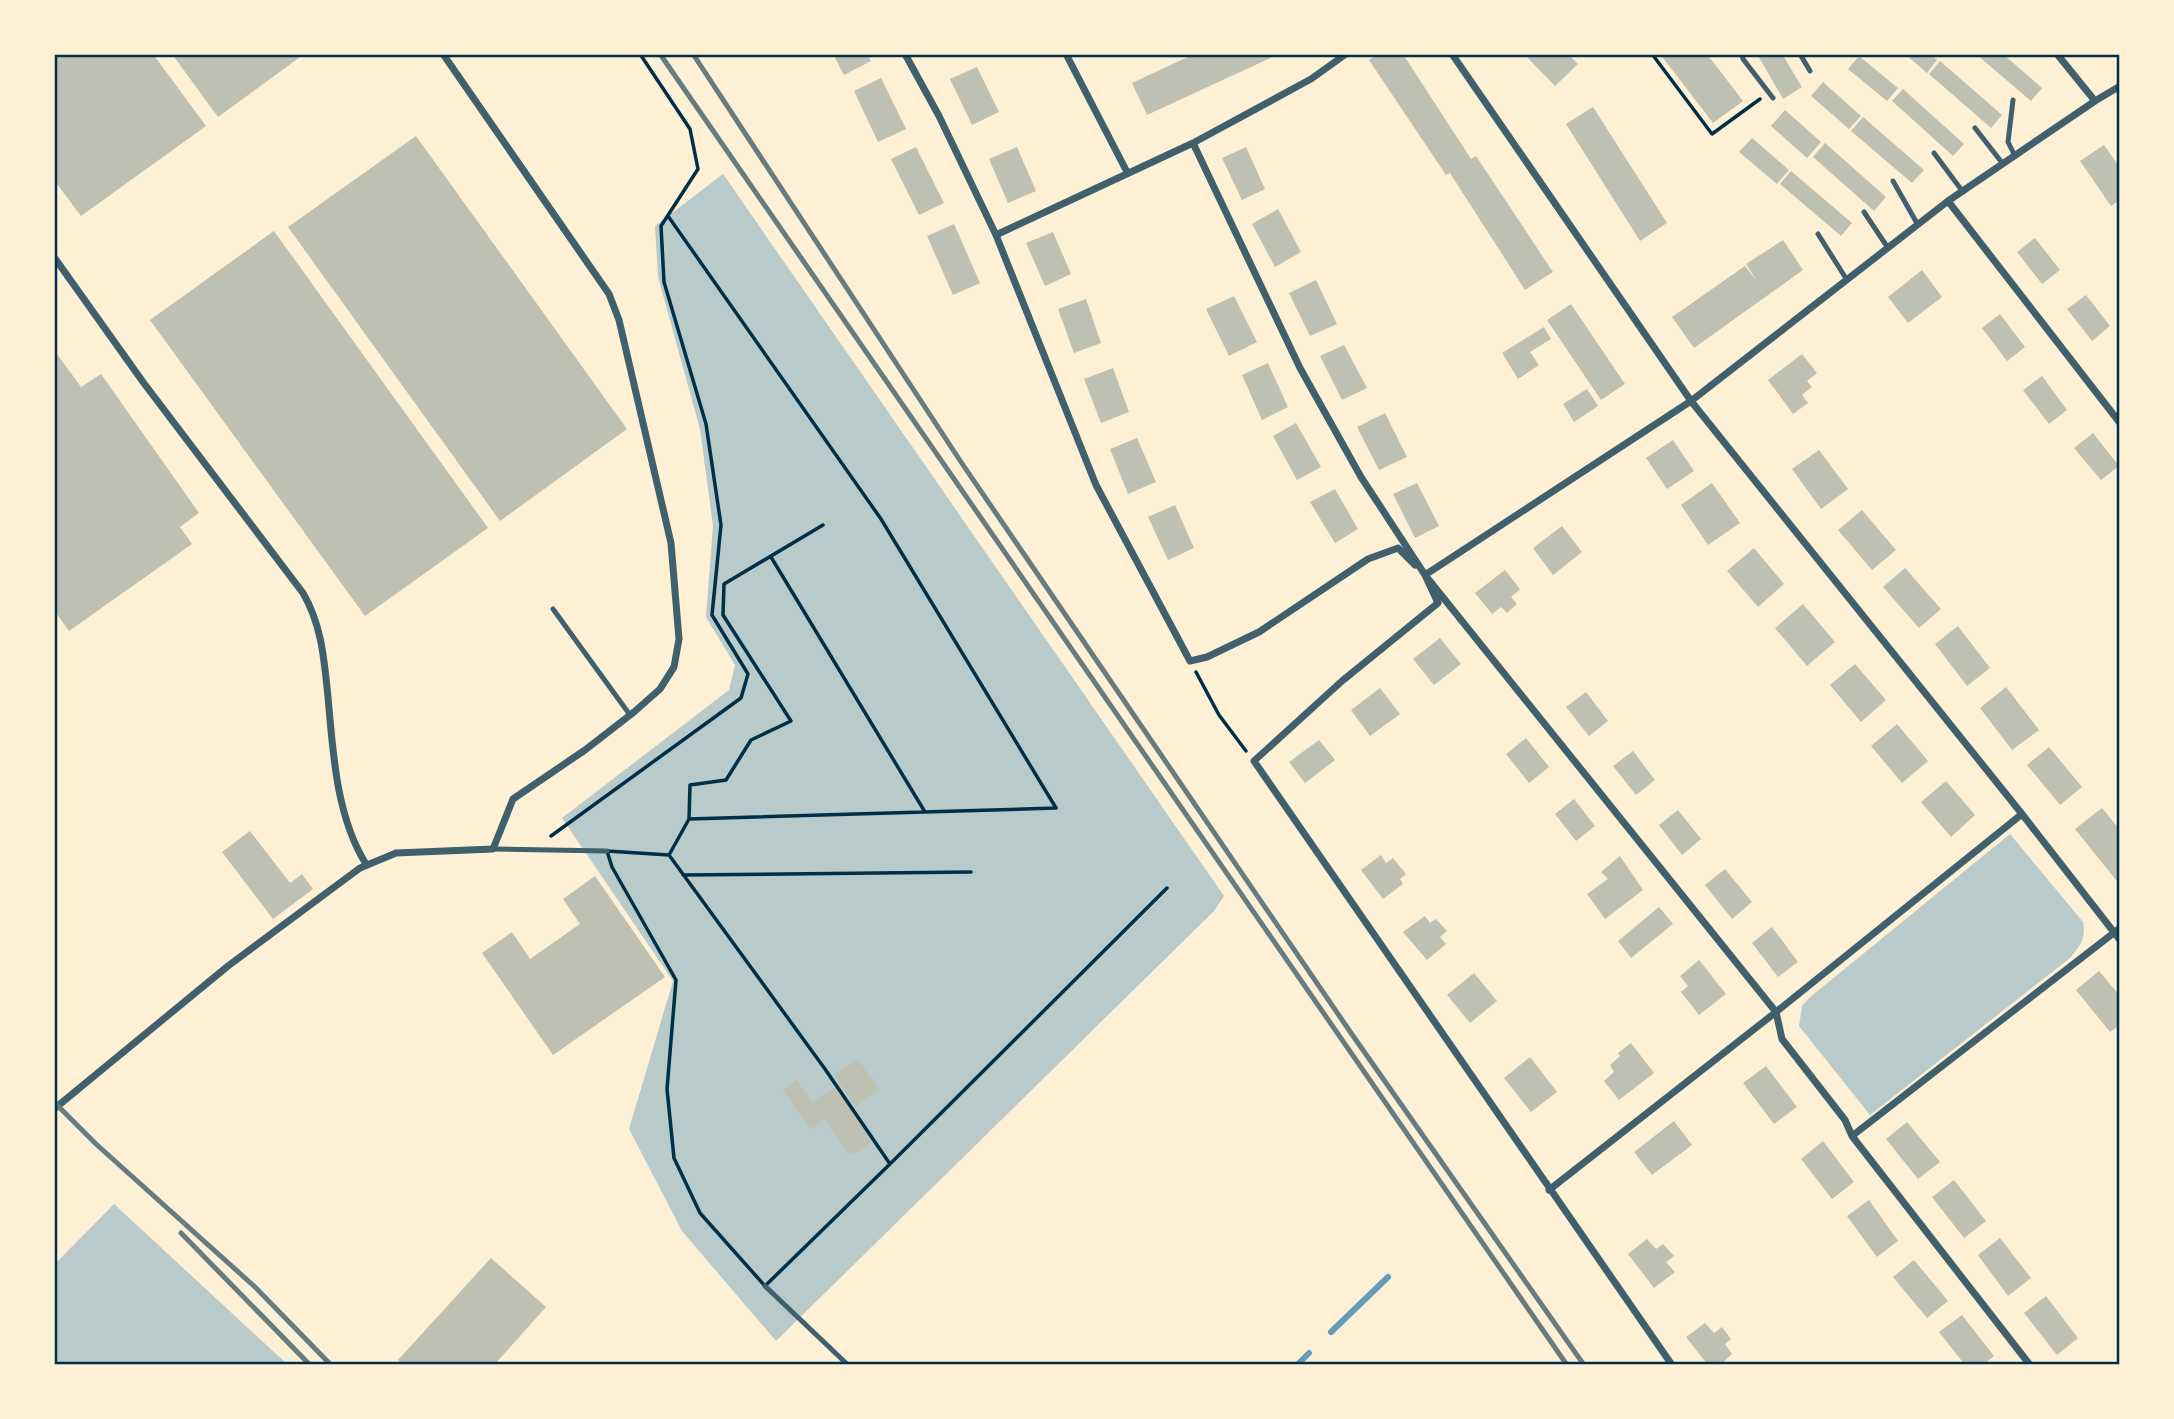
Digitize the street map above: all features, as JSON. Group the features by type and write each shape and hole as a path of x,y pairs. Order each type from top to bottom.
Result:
{"street":[{"path":"54,1110 229,966 366,864 396,853 493,849 513,799 585,750 629,715 660,689 674,667 679,639 671,543 619,320 609,294 443,54"},
{"path":"905,54 939,116 996,235 1096,485 1190,661 1207,657 1259,632 1368,559 1398,548 1425,575 1438,603 1342,681 1254,761 1672,1365"},
{"path":"1066,54 1127,172"},
{"path":"996,235 1193,143 1311,79 1346,54"},
{"path":"1452,54 1691,401 2117,930 2120,940"},
{"path":"2057,54 2095,101"},
{"path":"1425,575 1691,401 1948,201 2120,86"},
{"path":"1193,143 1300,368 1361,477 1425,575 1776,1012 1782,1039 1845,1119 1852,1136 2030,1365"},
{"path":"1948,201 2120,423"},
{"path":"54,257 143,382 303,593 314,613 323,642 332,745 343,806 353,842 366,864"},
{"path":"1549,1190 2022,814"},
{"path":"1852,1136 2117,930"}],"lane":[{"path":"1742,54 1773,98"},
{"path":"1800,54 1810,71"},
{"path":"2013,100 2008,142 2015,156"},
{"path":"1975,128 2003,164"},
{"path":"1934,153 1963,192"},
{"path":"1893,181 1918,225"},
{"path":"1864,212 1888,248"},
{"path":"1818,234 1847,280"},
{"path":"552,609 629,715"},
{"path":"493,849 607,851"},
{"path":"765,1286 848,1365"}],"path":[{"path":"532,850 741,698 748,674 712,615 721,525 706,424 664,282 661,226 698,169 690,129 640,54"},
{"path":"1652,54 1712,134 1769,93"},
{"path":"668,216 881,519 1056,808 689,819"},
{"path":"669,855 689,819 690,785 726,780 751,740 791,721 723,615 724,584 823,525"},
{"path":"771,557 925,812"},
{"path":"1190,661 1219,715 1254,761"},
{"path":"669,855 607,851 612,867 676,980 667,1089 674,1158 701,1213 765,1286 1167,888"},
{"path":"669,855 825,1069 890,1164"},
{"path":"683,875 971,872"}],"shaded area":[{"path":"723,174 1224,896 1214,911 776,1341 682,1231 629,1129 673,981 562,818 729,690 735,665 706,617 713,526 700,429 658,277 655,226"},
{"path":"2010,834 2083,922 2082,941 2070,958 1870,1115 1799,1026 1802,1006"},
{"path":"114,1204 288,1365 54,1365 54,1265"}],"building":[{"path":"54,54 153,54 206,126 81,216 54,180"},
{"path":"172,54 304,54 218,117"},
{"path":"833,54 867,54 871,61 844,75"},
{"path":"1194,54 1279,54 1147,115 1132,83"},
{"path":"1377,54 1403,54 1471,159 1476,156 1553,272 1525,290 1450,173 1446,175 1369,60"},
{"path":"1524,54 1568,54 1578,64 1555,86"},
{"path":"1660,54 1707,54 1743,101 1713,123"},
{"path":"1757,54 1782,54 1802,87 1783,99"},
{"path":"1905,54 1930,54 1937,60 1927,73"},
{"path":"1976,54 2003,54 2042,88 2031,101"},
{"path":"1859,56 1898,88 1887,101 1848,69"},
{"path":"1940,61 2002,115 1991,128 1929,74"},
{"path":"977,67 999,112 972,125 950,79"},
{"path":"881,78 906,129 878,142 854,91"},
{"path":"1823,82 1861,116 1849,129 1811,96"},
{"path":"1903,89 1964,144 1953,156 1892,101"},
{"path":"1593,107 1667,223 1640,241 1566,124"},
{"path":"1785,110 1821,142 1807,158 1771,126"},
{"path":"1863,117 1924,170 1912,183 1851,131"},
{"path":"416,136 627,429 500,521 288,227"},
{"path":"1752,138 1789,170 1777,184 1739,152"},
{"path":"1825,143 1886,197 1874,211 1813,157"},
{"path":"2104,145 2120,168 2120,200 2111,206 2080,161"},
{"path":"916,147 944,203 919,215 891,159"},
{"path":"1017,147 1036,191 1008,203 989,159"},
{"path":"1246,147 1265,189 1242,200 1222,158"},
{"path":"1791,171 1852,223 1841,236 1780,184"},
{"path":"1278,209 1301,252 1275,267 1252,224"},
{"path":"954,224 980,283 953,295 927,236"},
{"path":"274,231 488,528 365,616 150,320"},
{"path":"1053,232 1071,274 1045,286 1026,243"},
{"path":"2035,238 2060,270 2042,284 2017,252"},
{"path":"1783,240 1803,270 1694,348 1672,317 1745,266 1757,281 1746,264"},
{"path":"1922,270 1942,297 1908,323 1888,297"},
{"path":"1316,280 1337,324 1310,336 1289,293"},
{"path":"2086,295 2110,326 2092,341 2067,309"},
{"path":"1234,296 1257,342 1229,356 1206,309"},
{"path":"1086,299 1101,343 1074,353 1058,309"},
{"path":"1571,304 1625,384 1601,400 1547,320"},
{"path":"2000,314 2025,347 2007,361 1982,328"},
{"path":"1544,327 1551,339 1530,352 1539,365 1518,379 1502,353"},
{"path":"1344,345 1367,388 1342,400 1320,356"},
{"path":"54,350 81,387 101,374 199,513 180,527 192,544 69,631 54,610"},
{"path":"1802,354 1817,373 1807,381 1812,387 1802,395 1808,403 1793,414 1768,380"},
{"path":"1268,363 1288,407 1262,420 1242,375"},
{"path":"1113,368 1129,412 1101,423 1084,379"},
{"path":"2042,376 2067,410 2049,424 2023,390"},
{"path":"1587,389 1598,406 1574,422 1563,404"},
{"path":"1385,413 1407,457 1379,470 1357,427"},
{"path":"1296,423 1321,467 1297,480 1273,436"},
{"path":"2093,433 2119,466 2101,480 2074,448"},
{"path":"1137,438 1156,482 1128,494 1110,449"},
{"path":"1673,440 1694,471 1667,489 1646,458"},
{"path":"1819,450 1848,489 1821,509 1792,469"},
{"path":"1417,483 1439,526 1415,538 1393,494"},
{"path":"1712,483 1740,523 1708,545 1681,505"},
{"path":"1335,489 1358,529 1335,543 1310,502"},
{"path":"1175,505 1194,548 1168,560 1148,517"},
{"path":"1862,510 1896,550 1872,570 1838,530"},
{"path":"1562,526 1582,552 1553,575 1533,548"},
{"path":"1754,548 1784,584 1758,607 1727,571"},
{"path":"1905,568 1941,609 1919,628 1883,587"},
{"path":"1505,570 1520,589 1511,597 1517,604 1507,613 1501,607 1492,614 1475,593"},
{"path":"1803,604 1835,642 1807,666 1775,628"},
{"path":"1958,626 1990,668 1967,686 1935,644"},
{"path":"1440,638 1461,664 1434,685 1413,659"},
{"path":"1855,664 1886,700 1861,722 1830,685"},
{"path":"2006,687 2039,730 2012,750 1980,708"},
{"path":"1380,688 1400,714 1370,736 1351,710"},
{"path":"1586,692 1608,721 1589,736 1566,707"},
{"path":"1897,724 1928,761 1902,783 1871,746"},
{"path":"1526,738 1549,767 1529,783 1506,754"},
{"path":"1319,740 1335,760 1305,783 1289,762"},
{"path":"2049,747 2082,787 2060,805 2027,765"},
{"path":"1633,751 1655,780 1636,795 1613,766"},
{"path":"1946,781 1975,815 1951,837 1921,802"},
{"path":"1574,799 1595,826 1576,841 1555,814"},
{"path":"2102,808 2120,830 2120,885 2075,829"},
{"path":"1678,810 1701,839 1682,855 1659,825"},
{"path":"250,831 290,883 302,874 313,889 273,919 222,852"},
{"path":"1381,855 1386,863 1393,858 1406,874 1400,879 1403,884 1383,899 1361,870"},
{"path":"1620,856 1643,890 1605,919 1587,894 1608,879 1601,872"},
{"path":"1725,869 1752,902 1732,919 1705,885"},
{"path":"595,876 665,977 553,1055 482,953 512,932 530,959 580,924 563,899"},
{"path":"1659,907 1673,924 1631,958 1618,941"},
{"path":"1425,916 1430,923 1436,919 1447,931 1440,937 1446,944 1427,960 1403,932"},
{"path":"1772,927 1798,962 1778,977 1752,943"},
{"path":"1699,960 1726,994 1699,1015 1681,992 1688,986 1680,976"},
{"path":"2099,971 2120,996 2120,1025 2110,1032 2076,990"},
{"path":"1474,973 1497,1001 1470,1023 1447,995"},
{"path":"1631,1043 1654,1073 1619,1100 1604,1081 1614,1072 1610,1065 1620,1056 1618,1053"},
{"path":"1530,1057 1557,1092 1531,1112 1504,1078"},
{"path":"858,1059 879,1090 855,1106 834,1075"},
{"path":"1766,1066 1797,1107 1774,1124 1743,1083"},
{"path":"797,1080 812,1102 835,1087 872,1142 850,1156 825,1119 810,1129 783,1090"},
{"path":"1674,1121 1692,1145 1652,1175 1634,1152"},
{"path":"1907,1122 1940,1162 1918,1179 1886,1139"},
{"path":"1823,1141 1854,1182 1832,1199 1801,1159"},
{"path":"1954,1180 1986,1221 1964,1238 1932,1197"},
{"path":"1869,1200 1898,1241 1877,1257 1847,1216"},
{"path":"2000,1238 2031,1278 2008,1296 1978,1255"},
{"path":"1647,1239 1656,1249 1663,1244 1674,1256 1666,1262 1675,1272 1654,1288 1628,1254"},
{"path":"491,1258 546,1307 494,1365 403,1365 398,1360"},
{"path":"1914,1260 1948,1301 1927,1318 1893,1277"},
{"path":"2046,1296 2078,1338 2057,1355 2024,1313"},
{"path":"1962,1315 1994,1356 1983,1365 1965,1365 1939,1332"},
{"path":"1705,1323 1714,1333 1722,1327 1731,1339 1725,1344 1732,1354 1720,1365 1708,1365 1686,1337"}],"waterway":[{"path":"1331,1332 1388,1277"},
{"path":"1297,1365 1309,1353"}],"railway":[{"path":"660,54 1567,1365"},
{"path":"693,54 961,462 1351,1033 1584,1365"},
{"path":"54,1102 96,1144 255,1287 331,1365"},
{"path":"181,1233 310,1365"}]}
